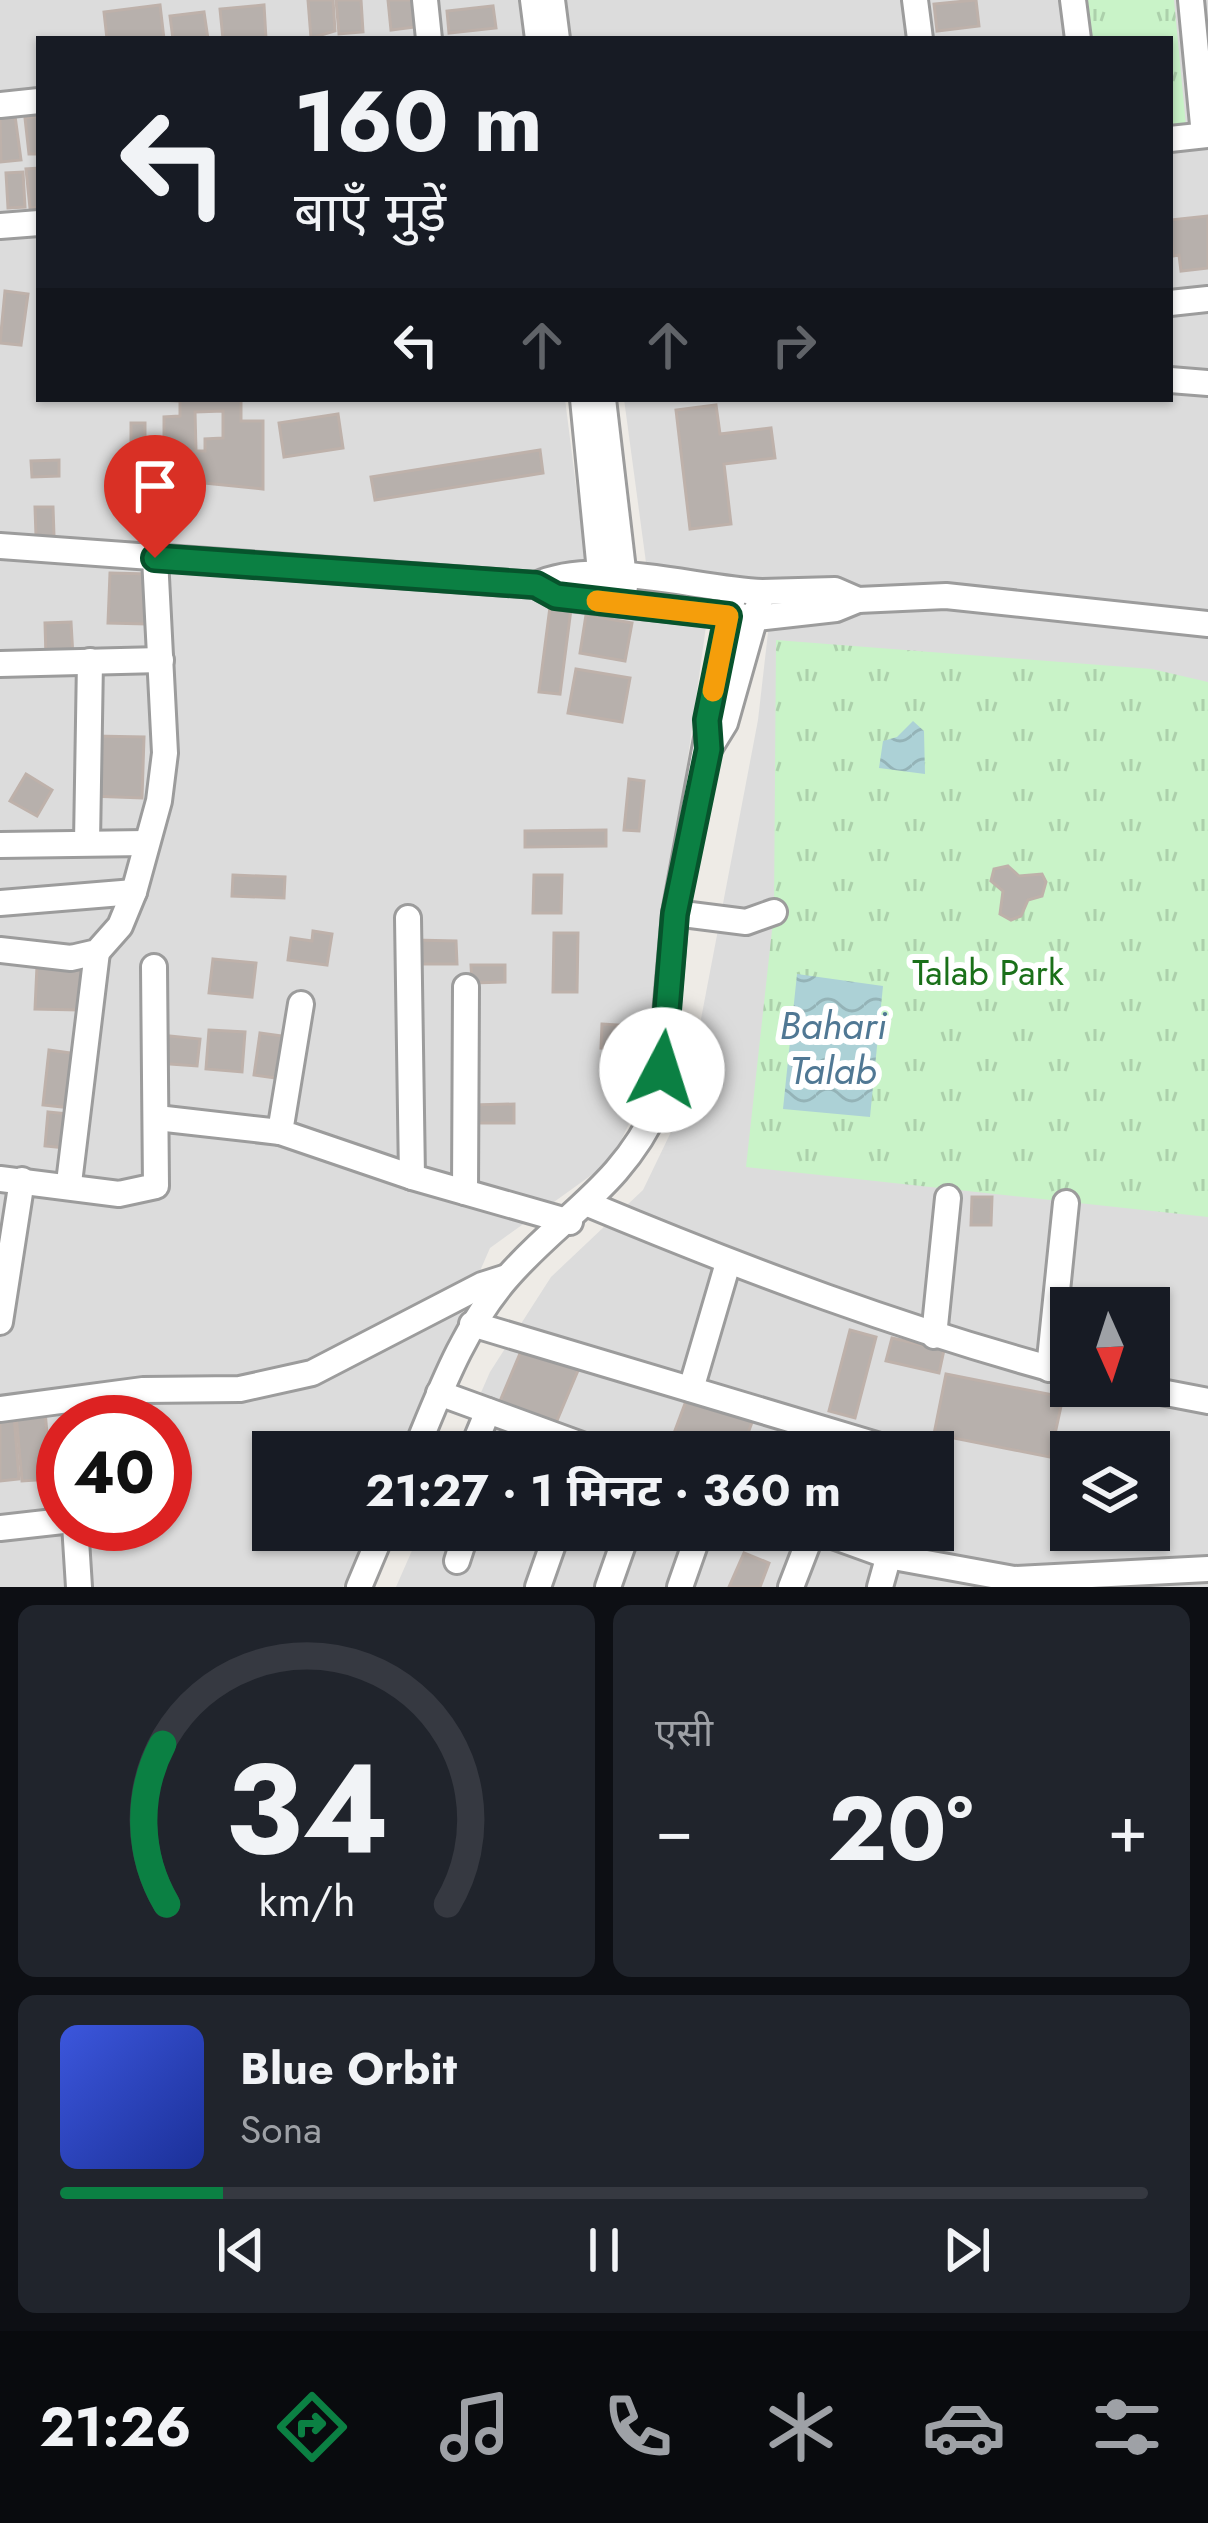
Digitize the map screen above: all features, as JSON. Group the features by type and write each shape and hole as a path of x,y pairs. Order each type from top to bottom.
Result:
{"street":[{"path":"425,0 429,36"},
{"path":"533,0 538,36"},
{"path":"552,0 557,36"},
{"path":"915,0 920,36"},
{"path":"1073,0 1078,36"},
{"path":"1173,139 1206,135 1191,0"},
{"path":"0,105 36,101"},
{"path":"0,226 36,223"},
{"path":"1173,303 1208,299"},
{"path":"1173,380 1208,383"},
{"path":"583,402 612,575"},
{"path":"603,402 615,603"},
{"path":"0,546 536,585 556,596 758,618 836,609 858,600 946,596 1208,624"},
{"path":"69,1183 98,952 121,926 134,892 165,753 155,558"},
{"path":"536,585 554,577 612,575 734,591 835,590 858,600"},
{"path":"424,1431 472,1324 507,1277 579,1213 646,1134 658,1105 675,914 709,749 707,720 734,591"},
{"path":"709,749 725,723 762,592"},
{"path":"0,664 160,660"},
{"path":"87,842 91,661"},
{"path":"0,844 146,843"},
{"path":"0,903 134,892"},
{"path":"675,914 746,922 774,912"},
{"path":"408,918 412,1177"},
{"path":"0,950 71,958 98,952"},
{"path":"0,1322 11,1180 69,1183 119,1194 156,1186 154,967"},
{"path":"465,1192 466,987"},
{"path":"280,1132 301,1004"},
{"path":"157,1118 280,1132 465,1192 579,1213 934,1336 1050,1368"},
{"path":"934,1336 948,1198"},
{"path":"1063,1287 1066,1203"},
{"path":"691,1389 728,1263"},
{"path":"128,1395 143,1390 240,1389 312,1373 482,1285 507,1277"},
{"path":"472,1324 830,1431"},
{"path":"439,1393 541,1431"},
{"path":"1170,1394 1208,1401"},
{"path":"0,1408 36,1409"},
{"path":"480,1431 488,1411"},
{"path":"0,1528 36,1524"},
{"path":"77,1551 79,1587"},
{"path":"359,1587 374,1551"},
{"path":"457,1561 460,1551"},
{"path":"538,1587 551,1551"},
{"path":"608,1587 621,1551"},
{"path":"680,1587 693,1551"},
{"path":"791,1587 806,1551"},
{"path":"874,1551 951,1578 1013,1583 1200,1575"},
{"path":"880,1587 890,1551"}],"shaded area":[{"path":"0,0 518,0 523,36 36,36 36,402 565,402 592,613 706,626 641,1099 611,1161 490,1248 410,1431 252,1431 252,1551 359,1551 343,1587 0,1587"},
{"path":"566,0 1208,0 1208,1587 396,1587 412,1551 954,1551 954,1431 464,1431 490,1372 551,1277 643,1190 685,1103 758,720 773,589 647,570 624,402 1173,402 1173,36 570,36"}],"green space":[{"path":"1086,0 1174,0 1186,126 1173,127 1173,36 1091,36"},
{"name":"Talab Park","path":"776,640 1152,669 1208,682 1208,1217 746,1167 774,912"}],"water":[{"path":"913,721 924,731 925,774 879,768 883,741 897,737"},
{"name":"Bahari Talab","path":"797,974 883,986 870,1117 783,1109"}],"building":[{"path":"308,0 333,0 335,31 311,36"},
{"path":"336,0 361,0 363,32 339,34"},
{"path":"388,0 412,0 415,27 391,30"},
{"path":"976,0 979,26 937,31 934,4"},
{"path":"160,5 164,36 107,36 104,12"},
{"path":"264,5 266,36 223,36 220,9"},
{"path":"493,6 496,28 449,33 447,11"},
{"path":"204,12 208,36 173,36 170,16"},
{"path":"15,116 21,160 1,162 0,118"},
{"path":"36,116 36,154 29,154 25,118"},
{"path":"36,168 36,207 30,208 26,169"},
{"path":"23,172 25,207 8,208 6,173"},
{"path":"1208,216 1208,268 1181,271 1179,255 1173,256 1173,220"},
{"path":"5,291 28,294 21,345 0,343"},
{"path":"180,402 241,402 241,421 263,421 263,489 204,483 204,489 180,489 180,471 131,471 131,423 145,423 145,450 164,450 164,417 180,416","holes":["223,411 223,438 205,439 205,451 196,451 195,412"]},
{"path":"716,405 720,434 771,428 775,458 724,464 731,524 690,529 676,410"},
{"path":"338,414 343,448 284,457 279,423"},
{"path":"540,450 543,473 375,500 371,477"},
{"path":"59,460 59,476 32,477 31,461"},
{"path":"35,507 53,507 54,536 36,536"},
{"path":"110,573 148,574 146,624 108,623"},
{"path":"550,607 571,609 560,694 539,692"},
{"path":"586,615 632,623 625,661 580,653"},
{"path":"71,622 73,657 46,658 45,623"},
{"path":"576,669 630,678 622,722 568,713"},
{"path":"93,736 144,737 142,798 91,796"},
{"path":"26,774 52,790 37,816 10,801"},
{"path":"629,779 644,781 639,831 624,830"},
{"path":"606,830 606,846 525,847 525,831"},
{"path":"1008,866 1019,876 1042,874 1046,882 1042,896 1028,900 1021,916 1011,920 1000,914 1003,891 991,881 994,869"},
{"path":"233,875 285,877 284,898 232,896"},
{"path":"534,875 562,875 561,913 533,913"},
{"path":"313,931 332,934 327,965 288,960 291,938 312,941"},
{"path":"554,933 578,933 577,992 553,992"},
{"path":"413,940 456,941 457,964 413,964"},
{"path":"213,959 256,963 252,997 209,993"},
{"path":"471,965 505,965 505,982 472,983"},
{"path":"37,966 81,968 79,1010 35,1009"},
{"path":"602,1024 647,1027 645,1050 601,1048"},
{"path":"209,1030 245,1032 242,1072 206,1069"},
{"path":"260,1033 289,1037 283,1079 254,1075"},
{"path":"160,1035 200,1039 197,1066 157,1063"},
{"path":"49,1050 78,1054 72,1108 43,1105"},
{"path":"514,1104 514,1123 472,1123 472,1105"},
{"path":"48,1112 70,1114 67,1148 45,1146"},
{"path":"972,1197 992,1197 991,1225 971,1225"},
{"path":"850,1330 876,1337 855,1418 829,1411"},
{"path":"892,1338 944,1350 939,1373 886,1361"},
{"path":"524,1344 579,1368 553,1430 498,1406"},
{"path":"946,1374 1050,1394 1050,1407 1061,1407 1056,1431 1050,1431 1050,1457 954,1438 954,1431 935,1431"},
{"path":"689,1393 754,1417 749,1431 675,1431"},
{"path":"36,1412 36,1480 22,1481 16,1414"},
{"path":"14,1416 19,1479 0,1481 0,1417"},
{"path":"744,1553 769,1563 760,1587 729,1587"}],"slow traffic":[{"path":"597,601 728,616 713,691"}],"route":[{"path":"155,558 536,585 556,596 728,616 707,720 709,749 675,914 662,1070"}]}
